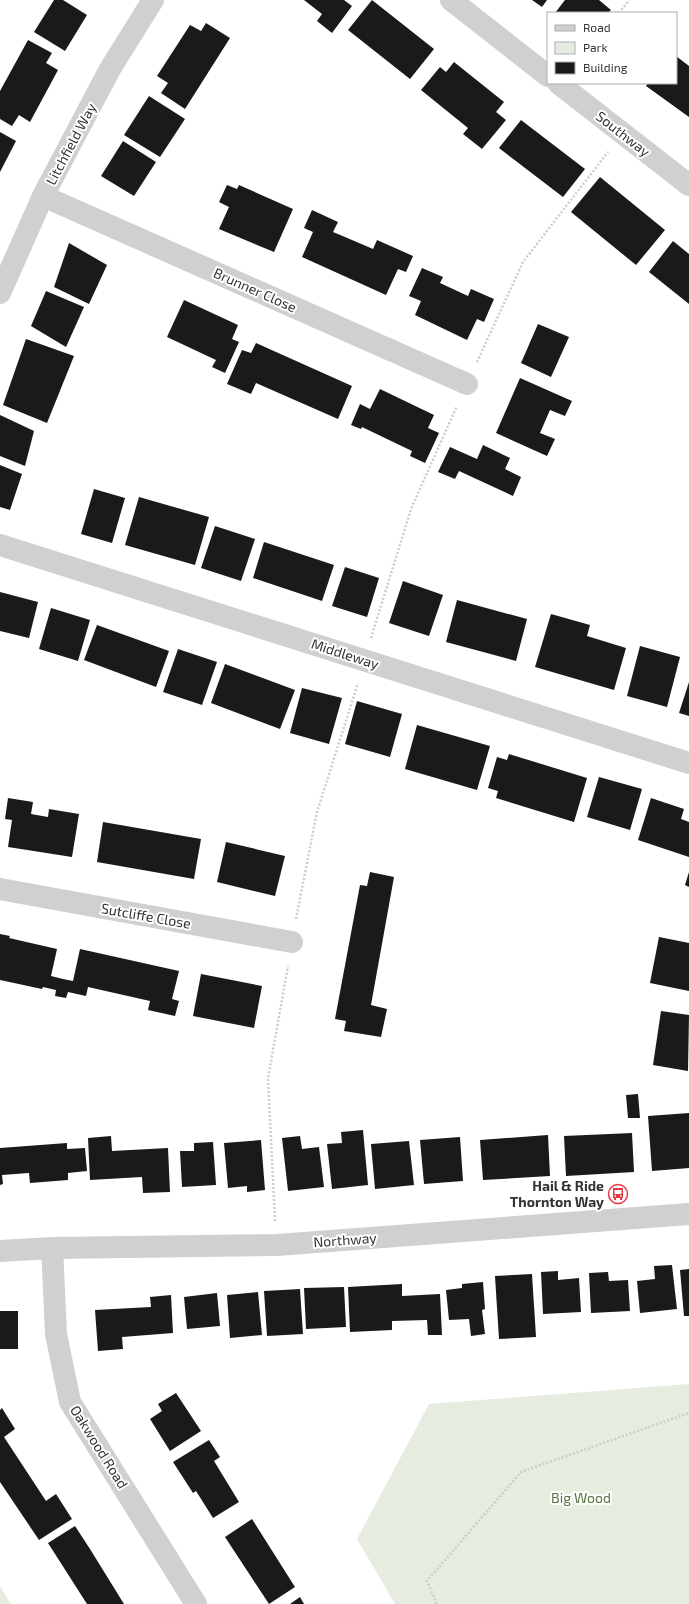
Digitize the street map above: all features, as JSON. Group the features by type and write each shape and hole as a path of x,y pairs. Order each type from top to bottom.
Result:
{"street":[{"name":"Litchfield Way","path":"0,293 44,196 110,69 153,0"},
{"path":"451,0 547,75"},
{"name":"Southway","path":"559,84 689,185"},
{"name":"Brunner Close","path":"44,196 466,384"},
{"name":"Middleway","path":"0,545 689,763"},
{"name":"Sutcliffe Close","path":"0,889 292,942"},
{"name":"Northway","path":"0,1251 52,1248 276,1245 689,1214"},
{"name":"Oakwood Road","path":"52,1248 56,1334 70,1402 196,1604"}],"path":[{"path":"620,12 629,0"},
{"path":"437,1604 427,1581 521,1472 689,1413"}],"green space":[{"name":"Big Wood","path":"689,1384 689,1604 395,1604 357,1539 429,1404"},
{"path":"0,1586 11,1604 0,1604"}],"building":[{"path":"54,0 63,0 87,15 65,51 34,32"},
{"path":"304,0 344,0 352,6 332,33 317,21 322,14"},
{"path":"372,0 434,49 410,79 348,30"},
{"path":"532,0 547,0 542,7"},
{"path":"565,0 599,0 611,10 609,12 556,12"},
{"path":"206,23 230,38 185,109 161,93 168,83 157,76 190,25 201,31"},
{"path":"28,40 52,53 46,63 58,70 30,122 19,115 12,126 0,119 0,91"},
{"path":"677,57 689,66 689,117 646,86 647,84 677,84"},
{"path":"454,62 504,102 496,112 506,120 482,149 463,134 468,128 421,90 440,67 446,72"},
{"path":"149,96 185,119 160,157 124,135"},
{"path":"521,120 585,169 563,197 499,148"},
{"path":"0,132 16,141 0,172"},
{"path":"123,141 156,162 134,196 101,176"},
{"path":"600,177 665,230 636,265 571,212"},
{"path":"227,185 237,189 239,185 293,209 274,252 219,229 229,207 219,202"},
{"path":"312,210 338,222 333,232 373,249 377,240 413,256 406,272 398,269 386,295 302,257 313,232 304,228"},
{"path":"673,241 689,254 689,304 649,272"},
{"path":"69,243 107,265 89,304 54,287"},
{"path":"422,268 443,277 440,283 468,296 471,289 494,299 484,322 477,319 467,340 415,315 421,301 409,296"},
{"path":"46,291 84,307 66,347 31,326"},
{"path":"184,300 238,325 232,339 239,342 225,373 212,367 216,360 167,337"},
{"path":"538,324 569,337 551,377 521,363"},
{"path":"26,339 74,356 47,423 3,405"},
{"path":"256,343 352,386 338,419 256,383 251,394 227,384 242,350 251,353"},
{"path":"520,378 572,401 565,416 550,410 540,433 555,439 547,456 496,433"},
{"path":"380,389 434,415 428,428 439,433 425,463 410,456 412,451 362,427 361,429 351,425 360,404 370,409"},
{"path":"0,415 34,431 25,466 0,456"},
{"path":"483,445 510,458 505,469 521,477 513,496 459,471 455,479 438,472 450,447 477,459"},
{"path":"0,465 22,474 10,510 0,507"},
{"path":"94,489 125,498 112,543 81,534"},
{"path":"139,497 209,517 195,565 125,545"},
{"path":"215,526 255,539 241,581 201,568"},
{"path":"264,542 334,565 322,601 253,578"},
{"path":"345,567 379,578 367,617 332,606"},
{"path":"403,581 443,595 429,636 389,623"},
{"path":"0,592 38,602 29,638 0,631"},
{"path":"457,600 527,619 516,661 446,642"},
{"path":"51,608 90,620 78,661 39,649"},
{"path":"551,614 590,625 587,636 626,648 614,690 535,667"},
{"path":"97,625 169,651 156,687 84,660"},
{"path":"640,646 680,657 667,707 627,696"},
{"path":"178,649 217,662 202,705 163,692"},
{"path":"225,664 295,690 280,729 211,703"},
{"path":"689,682 689,716 679,713"},
{"path":"302,688 342,698 329,744 290,733"},
{"path":"357,701 402,714 390,757 345,744"},
{"path":"417,725 490,746 477,790 405,769"},
{"path":"509,754 587,778 574,822 496,798 498,791 488,788 497,757 507,760"},
{"path":"599,777 642,789 630,830 587,817"},
{"path":"8,798 33,802 31,814 48,817 49,809 79,814 72,857 8,847 12,820 5,819"},
{"path":"651,798 684,809 681,819 689,822 689,857 638,840"},
{"path":"103,822 201,839 194,879 97,862"},
{"path":"226,842 285,856 275,896 217,882"},
{"path":"370,872 394,877 371,1005 387,1009 381,1037 344,1031 346,1021 335,1019 360,885 367,886"},
{"path":"689,872 689,887 685,885"},
{"path":"0,934 10,936 9,938 57,949 51,976 63,979 73,981 80,949 179,971 172,999 179,1001 175,1016 148,1010 150,1001 88,987 86,996 68,992 66,998 55,996 56,990 43,987 42,989 0,980"},
{"path":"659,937 689,943 689,991 650,983"},
{"path":"201,974 262,986 254,1028 193,1016"},
{"path":"661,1011 689,1015 688,1071 653,1065"},
{"path":"638,1094 640,1118 628,1118 626,1095"},
{"path":"689,1113 689,1168 652,1171 648,1116"},
{"path":"363,1130 368,1185 332,1189 327,1144 342,1143 341,1132"},
{"path":"632,1133 634,1172 566,1176 564,1136"},
{"path":"548,1135 550,1176 483,1180 480,1140"},
{"path":"111,1136 112,1151 168,1148 170,1192 143,1193 142,1177 90,1180 88,1138"},
{"path":"300,1136 302,1149 319,1147 324,1187 288,1191 282,1138"},
{"path":"460,1137 463,1181 424,1184 420,1140"},
{"path":"261,1140 265,1190 247,1192 247,1186 228,1188 224,1143"},
{"path":"409,1141 414,1185 375,1189 371,1144"},
{"path":"213,1142 216,1185 182,1187 180,1151 194,1151 194,1143"},
{"path":"67,1143 67,1149 85,1148 87,1171 68,1173 68,1180 30,1183 29,1173 2,1175 3,1184 0,1185 0,1148"},
{"path":"672,1265 677,1309 640,1313 637,1281 655,1279 654,1266"},
{"path":"689,1269 689,1316 684,1316 680,1270"},
{"path":"558,1271 558,1280 579,1278 581,1312 543,1314 541,1272"},
{"path":"608,1272 609,1281 628,1280 630,1311 591,1313 589,1273"},
{"path":"532,1274 536,1337 499,1339 495,1276"},
{"path":"483,1282 485,1309 482,1310 485,1334 471,1336 469,1319 449,1320 446,1290 462,1288 462,1284"},
{"path":"402,1284 402,1296 440,1294 442,1335 428,1335 427,1320 392,1321 392,1330 350,1332 348,1287"},
{"path":"344,1287 346,1327 306,1329 304,1288"},
{"path":"300,1289 303,1334 267,1336 264,1291"},
{"path":"258,1292 262,1335 230,1338 227,1295"},
{"path":"217,1293 220,1326 187,1329 184,1297"},
{"path":"171,1295 173,1333 122,1337 123,1349 98,1351 95,1310 151,1307 150,1297"},
{"path":"0,1311 18,1311 18,1349 0,1349"},
{"path":"176,1393 201,1431 170,1451 150,1419 162,1411 158,1404"},
{"path":"2,1408 15,1429 4,1437 46,1501 56,1494 72,1519 39,1540 0,1482 0,1410"},
{"path":"209,1440 220,1457 214,1461 239,1502 213,1518 196,1491 193,1493 173,1462"},
{"path":"252,1519 295,1587 269,1604 225,1537"},
{"path":"75,1526 124,1604 87,1604 48,1543"},
{"path":"300,1597 304,1604 290,1604"}],"place":[{"name":"Hail & Ride Thornton Way","path":"618,1194"}]}
